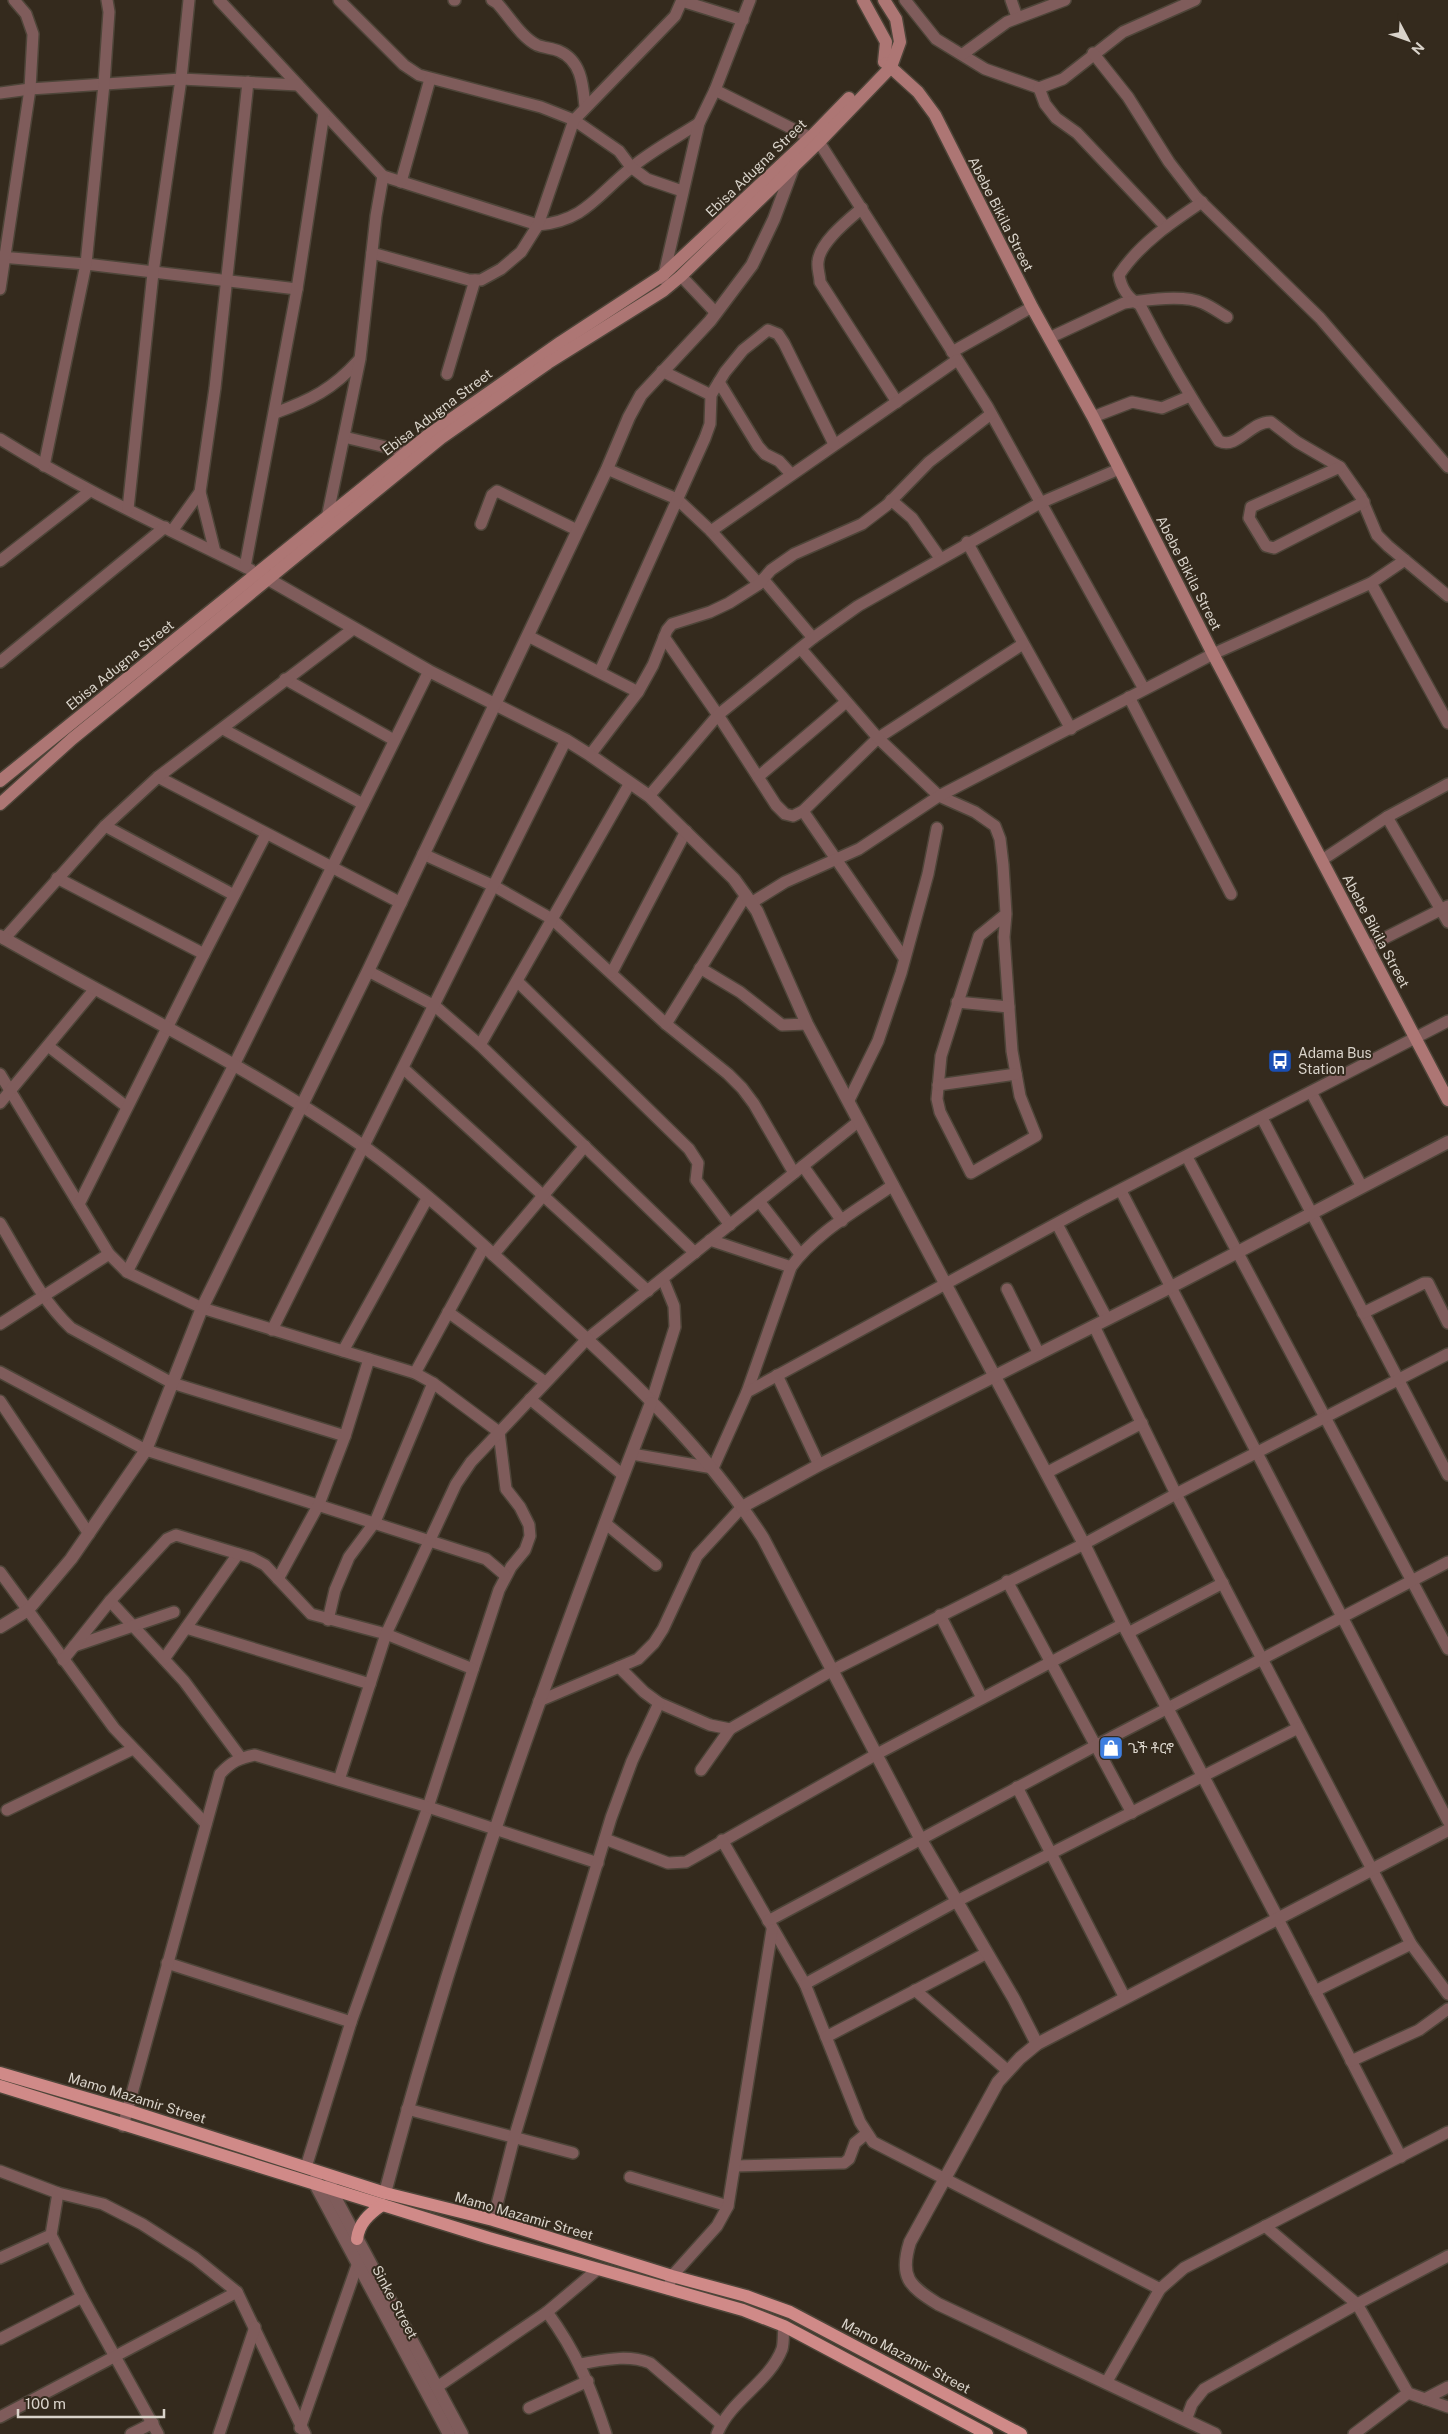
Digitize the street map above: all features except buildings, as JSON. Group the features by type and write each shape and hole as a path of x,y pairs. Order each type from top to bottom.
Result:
{"main road":[{"path":"863,0 886,42 887,65"},
{"path":"884,0 896,20 900,42 887,65"},
{"name":"Ebisa Adugna Street","path":"0,780 407,452 503,382 663,275 815,140 877,81 887,65"},
{"name":"Ebisa Adugna Street","path":"0,804 72,738 270,579 441,438 548,363 663,291 793,168 815,140 887,65"},
{"name":"Abebe Bikila Street","path":"887,65 918,92 935,115 1032,308 1093,417 1213,654 1448,1100"},
{"name":"Mamo Mazamir Street","path":"0,2073 128,2110 313,2174 331,2182 598,2269 743,2310 784,2326 987,2434"},
{"name":"Mamo Mazamir Street","path":"0,2086 122,2126 313,2174"},
{"path":"357,2239 362,2222 384,2199"},
{"name":"Mamo Mazamir Street","path":"384,2199 493,2220 672,2276 746,2296 790,2312 1021,2434"}],"street":[{"path":"0,289 3,257 30,89 33,34 26,14 14,0"},
{"path":"44,466 86,264 104,84 109,12 107,0"},
{"path":"128,509 153,273 181,79 189,0"},
{"path":"219,0 383,176 538,224 555,223 580,214 631,167 699,123"},
{"path":"339,0 404,65 419,76 541,107 574,120 619,151 631,167 647,178 682,191"},
{"path":"492,0 497,3 527,37 537,44 560,52 571,60 580,73 586,107"},
{"path":"663,291 663,275 699,123 715,90 750,0"},
{"path":"905,0 936,39 985,69 1040,88 1063,79 1123,32 1195,0"},
{"path":"1011,0 1017,17"},
{"path":"963,54 988,34 1017,17 1065,0"},
{"path":"372,253 469,280 481,280 500,269 521,252 538,224 574,120 674,16 682,1 743,20"},
{"path":"1094,53 1128,96 1169,162 1202,202 1320,318 1448,468"},
{"path":"0,93 30,89 181,79 298,85"},
{"path":"401,182 430,79"},
{"path":"215,552 200,492 215,388 225,280 248,82"},
{"path":"1040,88 1045,104 1056,118 1077,133 1166,227"},
{"path":"715,90 815,140 862,208 991,414 1144,690"},
{"path":"246,567 297,289 324,113"},
{"path":"0,1627 28,1610 89,1534 146,1450 202,1308 368,971 607,469 637,402 662,371 716,313 752,266 774,219 793,168"},
{"path":"327,518 360,359 383,176"},
{"path":"1202,202 1166,227 1126,264 1119,276 1120,282 1133,301 1140,305 1164,354 1190,396 1219,440 1225,443 1231,443 1256,424 1271,422 1297,442 1340,466 1364,502 1377,534 1448,596"},
{"path":"862,208 838,230 821,251 818,262 820,282 897,402"},
{"path":"3,257 86,264 297,289"},
{"path":"681,276 716,313"},
{"path":"447,374 475,280"},
{"path":"1049,338 1124,303 1133,301 1184,298 1202,302 1228,317"},
{"path":"711,531 897,402 955,356 1032,308"},
{"path":"600,671 710,424 711,395 743,350 768,330 774,331 784,343 834,444"},
{"path":"275,413 315,398 340,381 360,359"},
{"path":"662,371 711,395"},
{"path":"719,382 758,446 765,454 779,461 791,474"},
{"path":"1093,417 1132,402 1162,408 1190,396"},
{"path":"590,755 638,692 672,624 710,612 761,581 771,570 794,554 862,524 891,500 929,462 991,414"},
{"path":"344,437 407,452"},
{"path":"0,439 90,491 270,579 428,671 494,706 566,740 649,796 734,879 758,911 807,1024 1084,1544 1401,2157"},
{"path":"1340,466 1251,508 1249,518 1266,546 1274,548 1364,502"},
{"path":"607,469 677,499 761,581 814,638"},
{"path":"649,796 718,715 814,638 858,606 967,542 1040,503 1119,469"},
{"path":"481,524 492,495 497,490 577,530"},
{"path":"0,561 90,491"},
{"path":"0,662 169,529 200,492"},
{"path":"891,500 912,518 940,558"},
{"path":"967,542 1071,729"},
{"path":"666,1024 700,968 748,899 859,849 939,796 1213,654 1371,583 1405,560"},
{"path":"1371,583 1448,723"},
{"path":"353,629 158,777 105,826 2,938 234,1065 363,1146 428,1198 587,1339 713,1468 763,1538 920,1838 1037,2044"},
{"path":"528,636 638,692"},
{"path":"664,637 718,715 776,805 785,814 793,816 803,810 878,738 1023,644"},
{"path":"801,649 878,738 939,796 975,812 995,826 1000,839 1006,914 1004,936 1008,1007 1016,1074 1020,1096 1036,1136 971,1173 940,1112 937,1099 941,1056 979,936 1006,914"},
{"path":"127,1272 234,1065 428,671"},
{"path":"285,679 394,740"},
{"path":"1129,697 1231,894"},
{"path":"758,777 846,702"},
{"path":"223,729 363,804"},
{"path":"272,1330 363,1146 404,1069 566,740"},
{"path":"158,777 401,902"},
{"path":"480,1045 630,783"},
{"path":"1322,860 1387,817 1448,784"},
{"path":"803,810 838,858 904,958"},
{"path":"1387,817 1444,907 1448,922"},
{"path":"105,826 234,895"},
{"path":"849,1100 878,1041 928,874 937,828"},
{"path":"612,972 686,831"},
{"path":"79,1204 266,834"},
{"path":"424,854 494,886 552,919 612,972 666,1024 728,1074 742,1088 798,1169 842,1221"},
{"path":"57,878 204,954"},
{"path":"1367,947 1444,907"},
{"path":"700,968 740,992 782,1025 807,1024"},
{"path":"368,971 435,1006 480,1045 695,1253"},
{"path":"516,981 694,1154 698,1163 696,1180 730,1225"},
{"path":"0,1103 94,990"},
{"path":"957,1002 1008,1007"},
{"path":"747,1392 1056,1224 1448,1021"},
{"path":"48,1046 127,1107"},
{"path":"404,1069 648,1291"},
{"path":"0,1074 109,1254 127,1272 202,1308 415,1373 433,1383 499,1432 506,1489 529,1525 530,1536 525,1550 498,1590 428,1807 351,2022 313,2174"},
{"path":"938,1085 1016,1074"},
{"path":"1311,1092 1362,1187"},
{"path":"1262,1118 1448,1475"},
{"path":"339,1780 386,1634 462,1472 587,1339 859,1121"},
{"path":"539,1701 638,1659 654,1643 663,1629 697,1556 742,1507 819,1465 1171,1287 1448,1142"},
{"path":"415,1373 448,1312 489,1251 544,1195 585,1146"},
{"path":"1187,1157 1448,1649"},
{"path":"713,1468 747,1392 791,1267 800,1254 893,1185"},
{"path":"1121,1191 1448,1821"},
{"path":"344,1351 428,1198"},
{"path":"759,1201 800,1254"},
{"path":"0,1223 44,1296 71,1328 172,1383 345,1436"},
{"path":"1056,1224 1107,1319"},
{"path":"710,1240 791,1267"},
{"path":"0,1324 109,1254"},
{"path":"384,2199 407,2109 494,1828 539,1701 651,1403 675,1326 674,1306 663,1279"},
{"path":"1363,1313 1424,1283 1428,1283 1448,1323"},
{"path":"1007,1289 1039,1354"},
{"path":"448,1312 545,1382"},
{"path":"1094,1326 1176,1494 1371,1870 1411,1944 1448,1994"},
{"path":"702,1770 730,1729 833,1670 1084,1544 1256,1452 1448,1354"},
{"path":"278,1579 319,1504 345,1436 369,1359"},
{"path":"0,1372 146,1450 375,1522 428,1542 486,1559 506,1576"},
{"path":"777,1376 819,1465"},
{"path":"328,1620 335,1590 349,1557 375,1522 433,1383"},
{"path":"530,1399 624,1475"},
{"path":"0,1401 89,1534"},
{"path":"1046,1473 1142,1424"},
{"path":"632,1454 713,1468"},
{"path":"605,1523 656,1565"},
{"path":"63,1660 110,1601 167,1539 176,1535 238,1554 264,1565 311,1614 386,1634 473,1669"},
{"path":"164,1659 238,1554"},
{"path":"770,1926 920,1838 1448,1562"},
{"path":"0,1572 114,1728 206,1824"},
{"path":"1007,1581 1132,1813"},
{"path":"605,1839 668,1863 686,1862 877,1754 1050,1662 1223,1583"},
{"path":"110,1601 184,1681 241,1758"},
{"path":"74,1646 174,1612"},
{"path":"940,1615 982,1698"},
{"path":"186,1628 370,1684"},
{"path":"618,1667 644,1692 659,1703 710,1725 730,1729"},
{"path":"493,2220 514,2138 620,1790 659,1703"},
{"path":"804,1984 957,1902 1298,1728"},
{"path":"7,1810 133,1749"},
{"path":"122,2126 220,1774 230,1763 255,1755 428,1807 598,1863"},
{"path":"1017,1787 1125,1998"},
{"path":"1214,2434 938,2304 917,2291 906,2275 904,2259 910,2242 998,2082 1037,2044 1448,1830"},
{"path":"722,1840 804,1984 866,2134 873,2142 944,2181 1160,2289"},
{"path":"668,2290 672,2276 717,2226 728,2206 770,1926"},
{"path":"1315,1991 1411,1944"},
{"path":"826,2037 987,1953"},
{"path":"168,1963 351,2022"},
{"path":"915,1990 1008,2071"},
{"path":"1351,2061 1419,2030 1448,2009"},
{"path":"407,2109 573,2153"},
{"path":"1106,2383 1160,2289 1184,2268 1448,2132"},
{"path":"735,2166 844,2162 849,2158 855,2143 866,2134"},
{"path":"0,2171 58,2192 103,2204 142,2224 195,2258 237,2292 302,2431"},
{"name":"Sinke Street","path":"313,2174 437,2387 462,2434"},
{"path":"630,2177 728,2206"},
{"name":"Sinke Street","path":"331,2182 357,2239 360,2257 449,2434"},
{"path":"58,2192 51,2235 82,2297 117,2356 158,2434"},
{"path":"1265,2226 1357,2304 1408,2393 1448,2407"},
{"path":"0,2258 51,2235"},
{"path":"1186,2420 1192,2404 1204,2389 1448,2256"},
{"path":"302,2431 360,2257"},
{"path":"437,2387 547,2312 598,2269"},
{"path":"0,2417 237,2292"},
{"path":"0,2339 82,2297"},
{"path":"547,2312 572,2348 580,2364 588,2381 606,2434"},
{"path":"580,2364 623,2357 640,2359 650,2363 719,2429 775,2362 782,2348 784,2326"},
{"path":"219,2434 255,2327"},
{"path":"529,2408 588,2381"},
{"path":"1425,2399 1448,2387"},
{"path":"1354,2434 1408,2393"},
{"path":"131,2434 152,2423"}],"place":[{"name":"Adama Bus Station","path":"1280,1061"},
{"name":"ጌች ቶርኖ","path":"1111,1748"}]}
